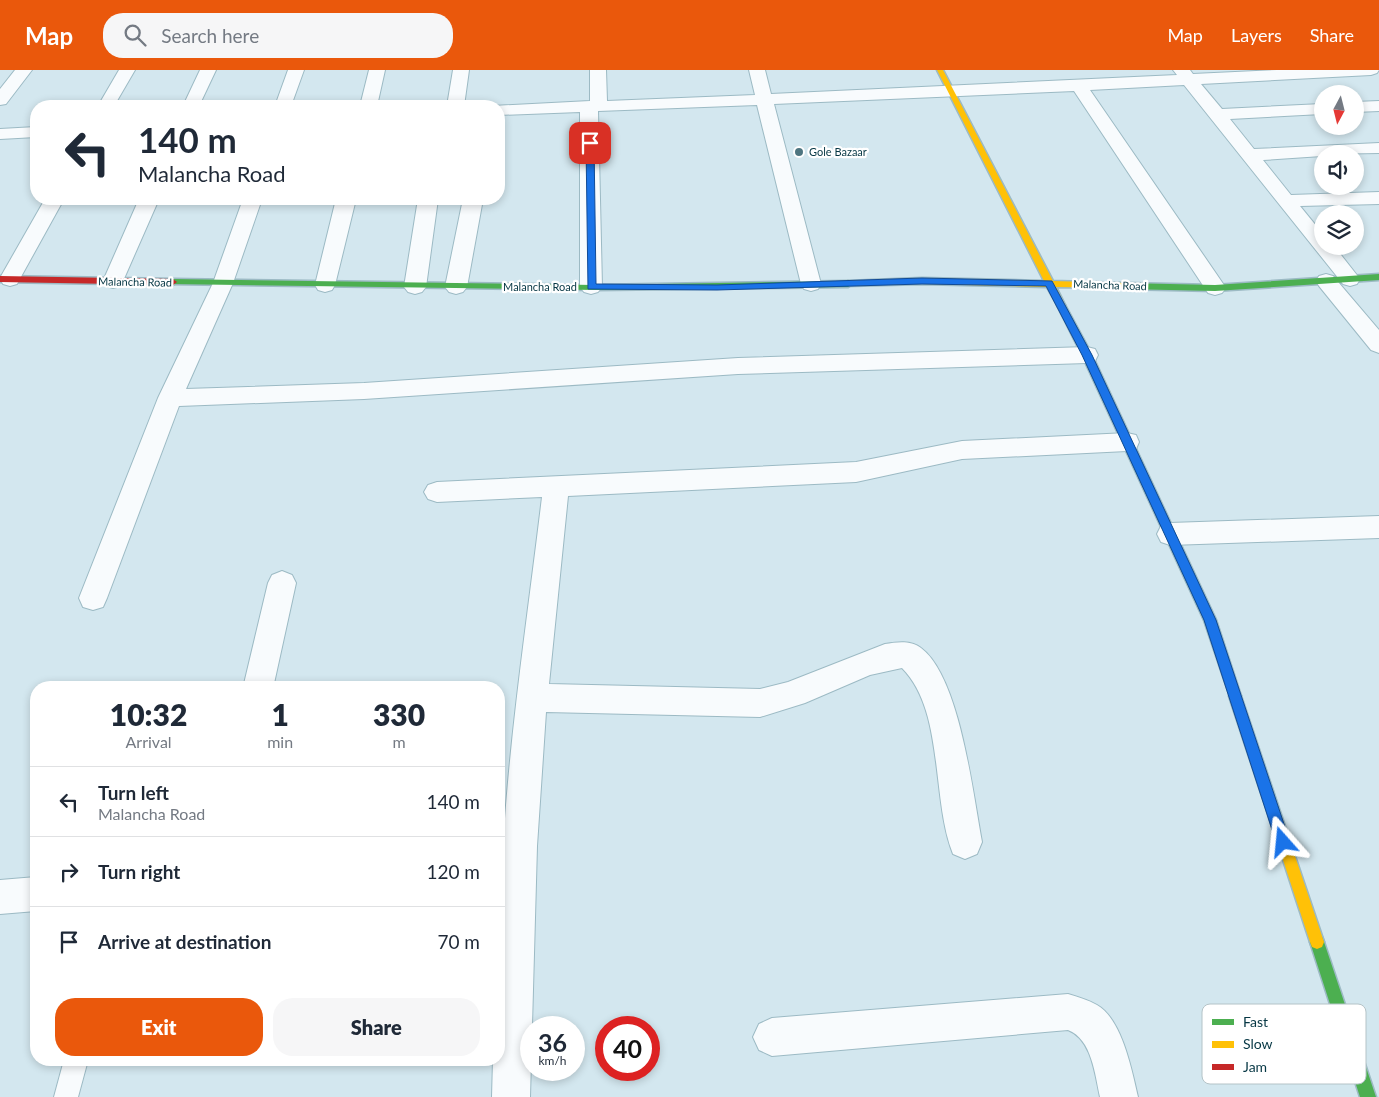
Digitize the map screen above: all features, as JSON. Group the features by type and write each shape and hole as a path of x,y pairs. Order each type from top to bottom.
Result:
{"main road":[{"path":"940,70 1087,355 1210,620 1337,1004"},
{"name":"Malancha Road","path":"5,279 415,287 717,288 922,281 1215,288 1379,278"},
{"path":"1364,1084 1368,1097"}],"street":[{"path":"0,100 24,70"},
{"path":"110,100 127,70"},
{"path":"194,100 208,70"},
{"path":"285,100 296,70"},
{"path":"369,100 376,70"},
{"path":"457,100 461,70"},
{"path":"591,287 594,106 598,70"},
{"path":"757,70 811,284"},
{"path":"505,110 1079,86 1184,75 1371,70"},
{"path":"1184,75 1314,235"},
{"path":"1079,86 1215,288"},
{"path":"1364,107 1379,106"},
{"path":"1216,115 1314,109"},
{"path":"0,134 30,132"},
{"path":"1249,155 1379,148"},
{"path":"1286,201 1379,198"},
{"path":"5,279 50,205"},
{"path":"113,281 147,205"},
{"path":"93,598 170,398 223,283 250,205"},
{"path":"325,285 345,205"},
{"path":"415,287 427,205"},
{"path":"456,287 472,205"},
{"path":"1330,255 1350,279"},
{"path":"1326,281 1379,345"},
{"path":"170,398 364,391 738,366 1087,355"},
{"path":"437,492 856,472 962,450 1127,442"},
{"path":"511,1097 520,846 532,698 556,486"},
{"path":"1170,534 1379,527"},
{"path":"260,681 282,583"},
{"path":"532,698 764,703 814,687 865,663 886,656 899,653 909,656 926,672 939,708 965,842"},
{"path":"0,897 30,894"},
{"path":"772,1037 1068,1012 1086,1019 1099,1036 1110,1064 1119,1097"}],"lane":[{"path":"66,1097 74,1066"}],"traffic: fast":[{"path":"1124,286 1215,288 1379,277"},
{"path":"173,282 595,287 848,284"},
{"path":"1061,305 1087,355 1210,620 1235,696"},
{"path":"1317,942 1337,1004"},
{"path":"1364,1084 1368,1097"}],"traffic: slow":[{"path":"940,70 1061,305"},
{"path":"848,284 922,281 1124,286"},
{"path":"1235,696 1317,942"}],"traffic: jam":[{"path":"0,279 173,282"}],"place":[{"name":"Gole Bazaar","path":"799,152"}],"route":[{"path":"590,143 591,287 717,288 922,281 1049,283 1087,355 1210,620 1283,842"}]}
